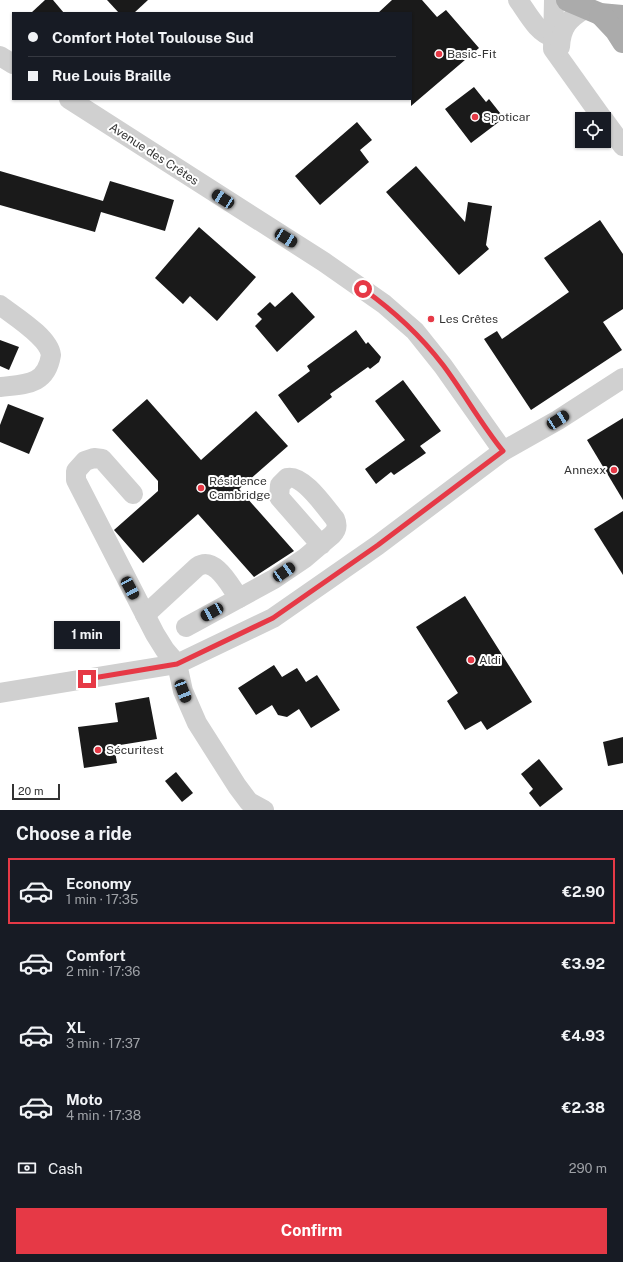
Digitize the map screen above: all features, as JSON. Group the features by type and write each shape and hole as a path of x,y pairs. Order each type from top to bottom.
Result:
{"main road":[{"path":"584,7 623,16"},
{"path":"584,7 616,31 623,42"}],"street":[{"path":"518,0 537,26 549,36 553,37"},
{"path":"554,0 553,49 598,112"},
{"path":"560,59 560,38 563,29 572,16 584,7"},
{"path":"0,56 12,63"},
{"name":"Avenue des Crêtes","path":"71,100 324,262 384,304 415,331 443,366 503,451"},
{"path":"611,130 623,146"},
{"path":"0,305 41,337 48,346 51,355 48,366 39,379 32,383 0,388"},
{"path":"0,693 177,664 273,618 378,545 503,451 558,420 623,378"},
{"path":"133,494 102,459 90,458 80,465 76,471 76,480 145,615 165,650 177,664 183,691 203,733 249,802 264,810"},
{"path":"186,627 274,579 321,545"},
{"path":"145,615 197,567 204,564 209,564 215,568 239,598"}],"building":[{"path":"45,0 53,0 63,12 32,12"},
{"path":"107,0 148,0 135,12 118,12"},
{"path":"392,0 422,0 437,17 446,10 479,48 411,106 412,12 379,12"},
{"path":"474,87 486,102 489,99 504,118 471,143 445,109"},
{"path":"357,122 372,140 360,150 369,162 320,205 295,176"},
{"path":"416,166 465,222 468,202 492,206 486,245 489,249 459,275 386,192"},
{"path":"0,171 103,201 110,181 174,200 165,231 101,212 95,232 0,205"},
{"path":"600,220 623,254 623,309 603,322 622,350 531,410 484,339 497,331 502,339 569,292 544,258"},
{"path":"199,227 256,277 217,321 190,296 183,304 155,278"},
{"path":"292,292 315,317 277,352 255,326 262,319 257,314 270,302 275,307"},
{"path":"356,330 366,344 368,342 381,357 379,362 370,369 368,367 330,394 332,397 298,423 278,395 310,371 307,366"},
{"path":"0,340 19,347 9,370 0,366"},
{"path":"403,380 441,431 420,446 426,453 394,475 391,472 376,484 365,469 405,440 375,401"},
{"name":"Résidence Cambridge","path":"147,399 201,460 256,411 288,446 239,489 294,551 254,577 198,514 143,563 114,530 158,491 158,481 112,430"},
{"path":"8,404 44,418 29,454 0,442 0,425"},
{"name":"Annexx","path":"623,418 623,500 587,440"},
{"path":"623,511 623,575 594,529"},
{"name":"Aldi","path":"465,596 532,702 487,730 481,721 465,730 447,701 458,693 416,627"},
{"path":"274,665 282,677 297,668 306,682 317,675 340,710 311,728 299,709 287,717 278,715 272,705 256,715 238,688"},
{"path":"149,697 157,739 114,746 117,763 84,768 78,727 118,722 115,703"},
{"path":"623,737 623,763 608,766 603,742"},
{"path":"539,759 563,789 540,807 529,793 533,789 521,774"},
{"path":"176,772 193,793 182,802 165,781"}],"place":[{"name":"Basic-Fit","path":"439,54"},
{"name":"Spoticar","path":"475,117"},
{"name":"Les Crêtes","path":"431,319"},
{"name":"Annexx","path":"614,470"},
{"name":"Résidence Cambridge","path":"201,488"},
{"name":"Aldi","path":"471,660"},
{"name":"Sécuritest","path":"98,750"}],"route":[{"path":"87,679 177,664 273,618 378,545 503,451 443,366 415,331 384,304 363,289"}]}
